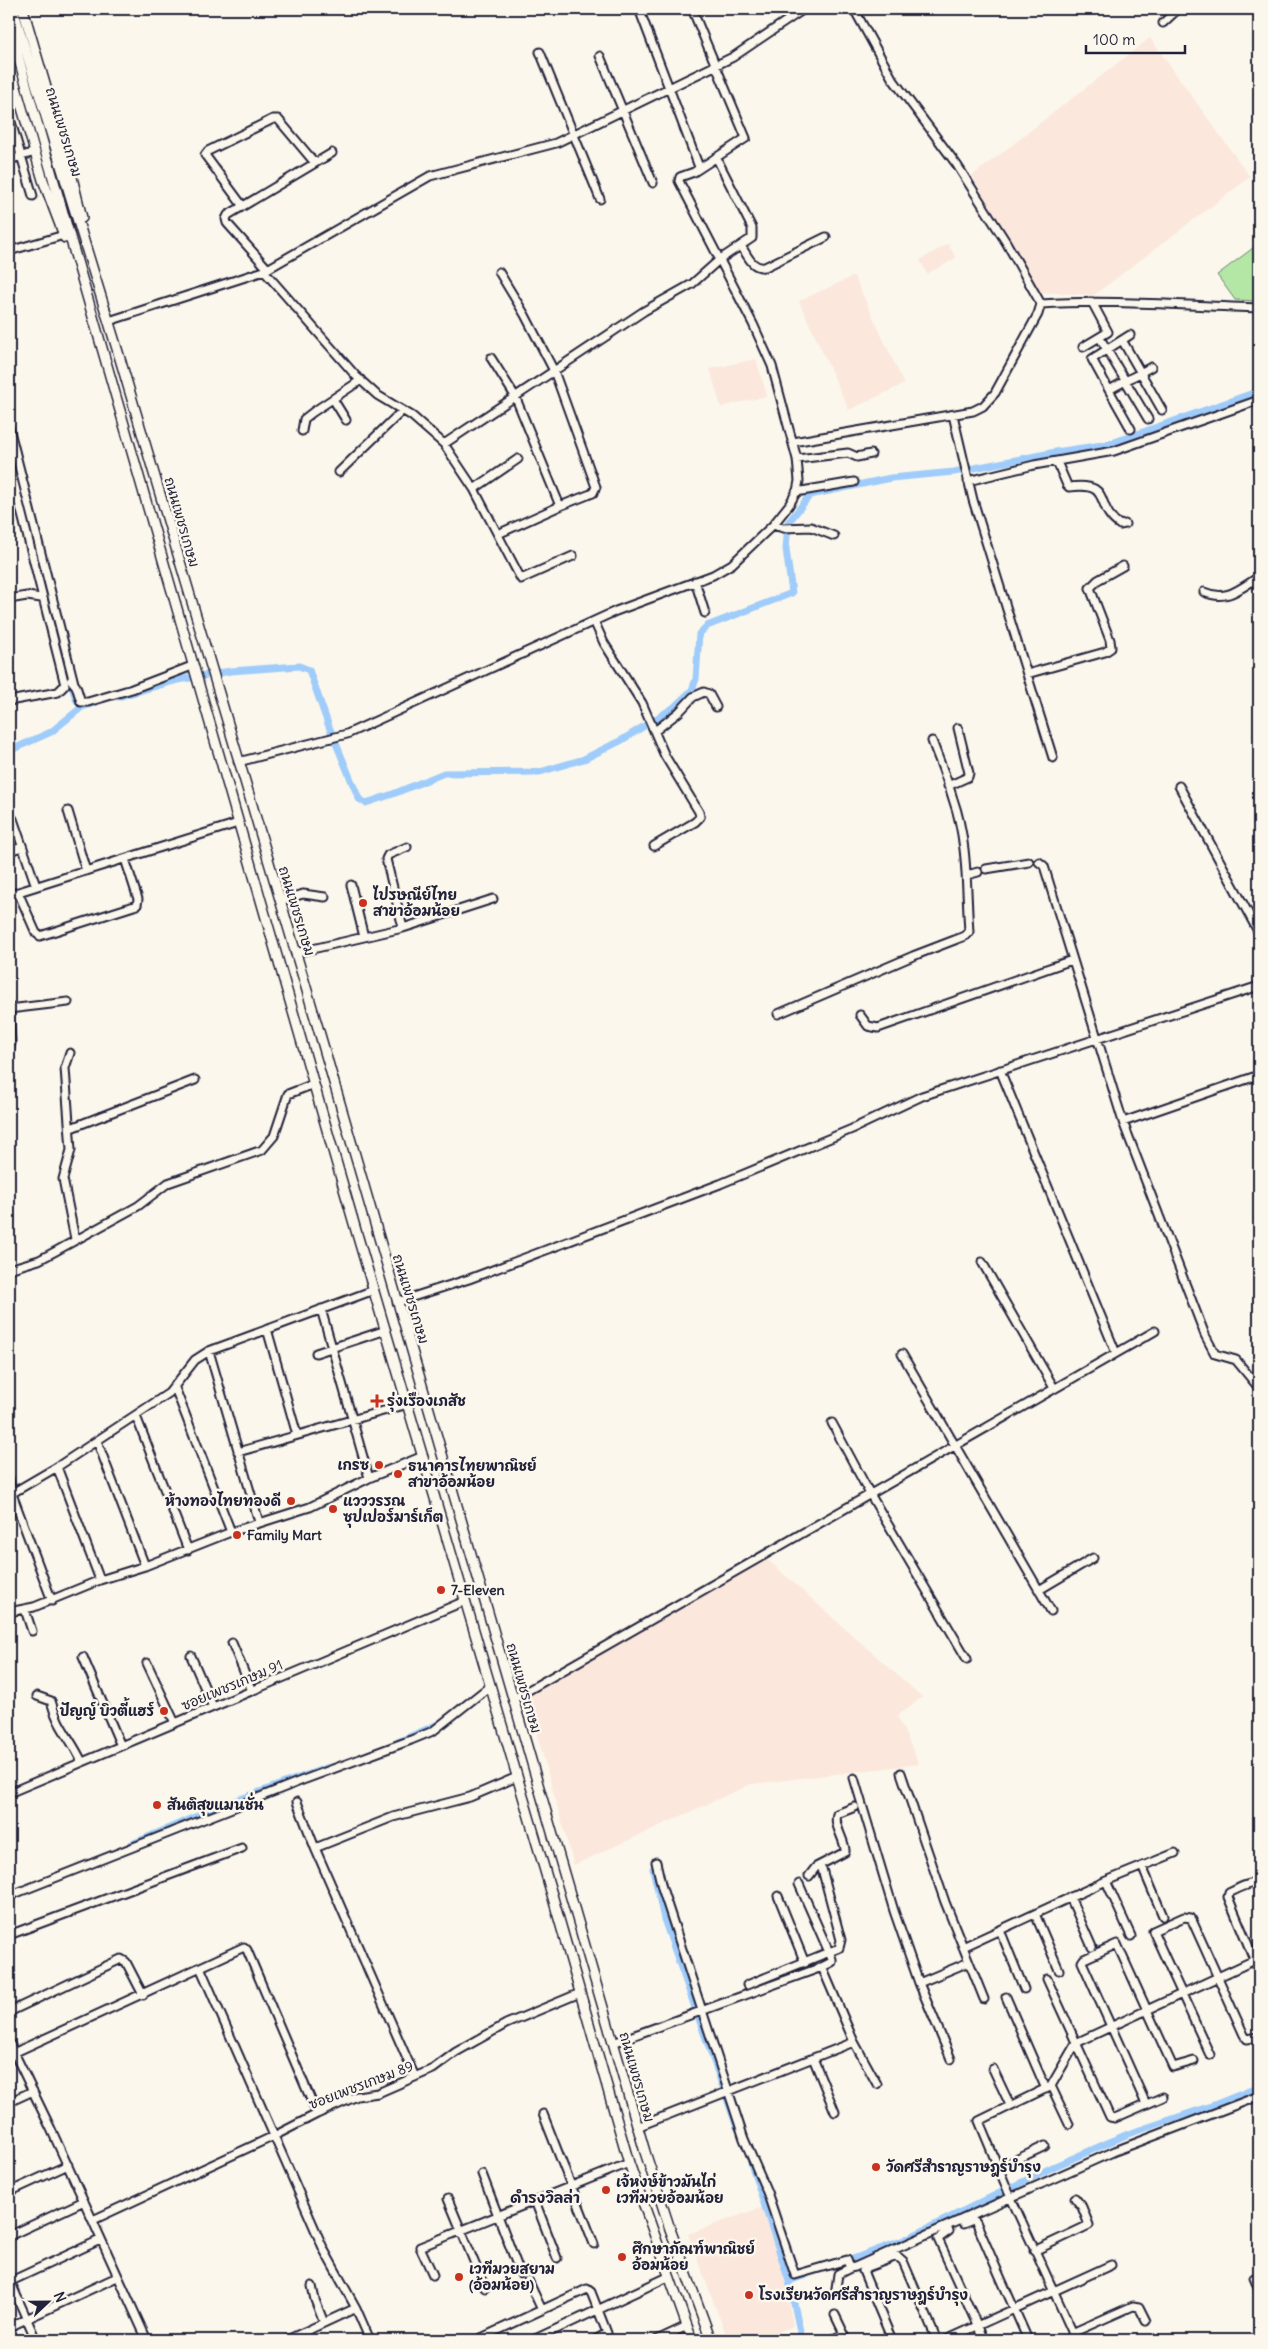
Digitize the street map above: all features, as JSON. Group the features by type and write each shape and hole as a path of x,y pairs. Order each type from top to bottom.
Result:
{"main road":[{"name":"ถนนเพชรเกษม","path":"13,9 60,166 92,263 280,901 637,2127 684,2270 711,2340"},
{"name":"ถนนเพชรเกษม","path":"23,9 70,169 92,263"},
{"name":"ถนนเพชรเกษม","path":"9,25 238,823 629,2163 692,2340"},
{"name":"ถนนเพชรเกษม","path":"10,69 35,152 64,235 79,267"},
{"path":"644,2209 661,2201"},
{"path":"668,2277 684,2270"},
{"path":"679,2306 695,2299"}],"street":[{"path":"639,9 699,167"},
{"path":"238,762 333,738 363,728 594,620 713,574 732,564 773,525 789,505 799,481 797,459 794,442 772,366 753,324 718,260 679,181 680,177 746,138 692,9"},
{"path":"109,321 266,270 430,176 539,148 574,134 716,66 743,51 804,9"},
{"path":"794,442 973,411 989,401 1038,314 1041,304 1006,242 957,165 892,78 854,9"},
{"path":"1163,23 1178,9"},
{"path":"540,52 600,200"},
{"path":"600,56 653,183"},
{"path":"9,115 33,196"},
{"path":"242,205 205,155 208,150 273,119 278,119 315,163"},
{"path":"9,160 35,152"},
{"path":"332,153 242,205 226,218 266,270 361,380 376,395 424,426 444,444 474,489 521,579 572,556"},
{"path":"444,444 644,311 692,284 718,260 752,238 752,228 716,157"},
{"path":"9,251 64,235"},
{"path":"741,246 753,265 758,268 826,237"},
{"path":"498,534 593,493 596,487 554,371 525,315 499,272"},
{"path":"1041,304 1092,302 1259,308"},
{"path":"1083,347 1108,332 1092,302"},
{"path":"1130,335 1092,359 1131,429"},
{"path":"1100,338 1148,419"},
{"path":"1122,340 1162,410"},
{"path":"491,358 515,396 560,506"},
{"path":"1108,390 1151,367"},
{"path":"302,431 304,419 361,380"},
{"path":"333,399 346,420"},
{"path":"968,479 1114,451 1259,400"},
{"path":"339,472 402,411"},
{"path":"953,415 968,479 1053,758"},
{"path":"9,427 74,682 81,702 88,702 195,674"},
{"path":"797,459 848,453 857,457 871,454"},
{"path":"474,489 518,459"},
{"path":"1057,462 1069,487 1087,485 1095,489 1113,520 1120,525 1125,524"},
{"path":"9,463 41,598 63,675 64,688 58,692 9,701"},
{"path":"796,492 854,482"},
{"path":"9,502 17,500"},
{"path":"773,525 787,528 811,527 834,536"},
{"path":"1027,674 1109,650 1110,640 1090,588 1098,580 1122,566"},
{"path":"1204,592 1216,597 1224,596 1259,577"},
{"path":"695,581 705,613"},
{"path":"9,600 27,596 41,598"},
{"path":"594,620 604,643 649,717 664,756 684,789 698,807 700,817 695,822 654,846"},
{"path":"63,675 74,682"},
{"path":"654,729 679,712 697,695 704,692 709,694 716,707"},
{"path":"948,786 968,777 970,773 958,728"},
{"path":"778,1014 913,956 968,935 967,875 956,810 932,741"},
{"path":"1179,786 1259,933"},
{"path":"68,811 86,871"},
{"path":"13,819 36,886"},
{"path":"9,895 238,823"},
{"path":"9,851 22,847"},
{"path":"403,928 386,859 388,855 406,847"},
{"path":"18,892 36,933 40,936 137,905 138,899 125,859"},
{"path":"967,875 982,870 1029,862"},
{"path":"1039,862 1044,866 1123,1122 1211,1348 1215,1354 1236,1360 1259,1388"},
{"path":"351,885 364,937"},
{"path":"280,901 303,894 325,897"},
{"path":"295,954 403,928 493,899"},
{"path":"860,1015 868,1026 878,1028 1072,960"},
{"path":"398,1302 469,1279 635,1217 852,1129 900,1105 1000,1070 1259,986"},
{"path":"9,1054 11,1043 9,1008 68,1002"},
{"path":"70,1054 65,1068 71,1128 71,1158 62,1179 68,1195 75,1239"},
{"path":"1000,1070 1116,1353"},
{"path":"1123,1122 1259,1075"},
{"path":"71,1128 195,1080"},
{"path":"9,1269 39,1260 138,1206 168,1183 262,1150 274,1136 288,1094 314,1084"},
{"path":"982,1262 1054,1388"},
{"path":"11,1495 58,1467 175,1388 195,1360 209,1351 374,1290"},
{"path":"321,1309 369,1478"},
{"path":"267,1329 297,1435"},
{"path":"316,1353 386,1330"},
{"path":"513,1699 1155,1331"},
{"path":"209,1351 259,1522"},
{"path":"902,1354 1051,1611"},
{"path":"175,1388 232,1532"},
{"path":"238,1452 408,1404"},
{"path":"136,1416 188,1550"},
{"path":"832,1423 870,1494 967,1659"},
{"path":"97,1441 145,1566"},
{"path":"9,1612 24,1610 259,1522 275,1519 310,1507 369,1478 422,1456"},
{"path":"58,1467 100,1580"},
{"path":"9,1478 11,1495 52,1600"},
{"path":"1039,1590 1093,1558"},
{"name":"ซอยเพชรเกษม 91","path":"9,1793 465,1601"},
{"path":"24,1610 32,1630"},
{"path":"232,1644 252,1691"},
{"path":"191,1656 213,1707"},
{"path":"83,1657 121,1746"},
{"path":"147,1663 175,1723"},
{"path":"9,1896 433,1731 490,1686"},
{"path":"38,1696 51,1701 59,1727 74,1744 82,1762"},
{"path":"901,1773 945,1902 984,1999"},
{"path":"315,1848 393,1817 470,1797 517,1776"},
{"path":"854,1778 888,1893 919,1983 951,2059"},
{"path":"297,1802 315,1848 416,2078"},
{"path":"809,1876 812,1871 821,1865 845,1852 836,1818 837,1814 855,1806"},
{"path":"9,1935 242,1848"},
{"path":"963,1947 1106,1881 1175,1853"},
{"path":"656,1862 699,2012 725,2092 775,2214 794,2273 798,2274 849,2265 1115,2151 1259,2096"},
{"path":"747,1985 838,1949 841,1942 821,1865"},
{"path":"1142,1866 1163,1916"},
{"path":"1106,1881 1131,1936"},
{"path":"1259,1884 1255,1882 1235,1890 1228,1897 1257,1959 1259,1971"},
{"path":"613,2043 832,1962 830,1953 799,1884"},
{"path":"778,1896 805,1963"},
{"path":"1070,1897 1092,1947"},
{"path":"1035,1914 1059,1970"},
{"path":"1210,2055 1154,1930 1184,1917 1191,1918 1244,2035 1247,2039 1251,2040 1259,2037"},
{"path":"1000,1930 1024,1989"},
{"path":"1146,2104 1082,1962 1098,1952 1117,1944 1173,2067 1194,2061"},
{"path":"11,2054 244,1947 316,2114"},
{"path":"9,2012 121,1958 126,1962 143,1995"},
{"path":"1076,2340 1010,2197 979,2121 1049,2088 1076,2043 1257,1959"},
{"path":"919,1983 969,1962"},
{"path":"822,1966 854,2042 876,2084"},
{"path":"200,1967 276,2135 324,2250 356,2308 370,2340"},
{"path":"1047,1979 1110,2117 1115,2118 1163,2097"},
{"name":"ซอยเพชรเกษม 89","path":"93,2220 276,2135 316,2114 357,2096 378,2093 416,2078 433,2069 456,2052 506,2024 580,1992"},
{"path":"1006,1997 1049,2088 1069,2124"},
{"path":"9,2042 11,2054 33,2091 68,2164 100,2240 147,2340"},
{"path":"637,2127 854,2042"},
{"path":"813,2058 835,2112"},
{"path":"993,2069 1010,2106"},
{"path":"9,2102 33,2091"},
{"path":"542,2114 594,2244"},
{"path":"999,2168 1045,2146"},
{"path":"433,2275 420,2247 629,2163"},
{"path":"9,2192 68,2164"},
{"path":"482,2174 520,2273"},
{"path":"1034,2251 1089,2225 1082,2207 1075,2198"},
{"path":"448,2199 485,2288"},
{"path":"9,2236 84,2201"},
{"path":"535,2201 557,2258"},
{"path":"984,2340 938,2239 970,2220 976,2222 1028,2340"},
{"path":"36,2340 9,2282 100,2240"},
{"path":"892,2340 863,2271 868,2267 897,2256 903,2262 937,2340"},
{"path":"835,2295 838,2274 849,2265"},
{"path":"946,2340 1111,2265"},
{"path":"9,2327 117,2277"},
{"path":"533,2340 668,2277"},
{"path":"1254,2278 1259,2290"},
{"path":"528,2280 542,2310"},
{"path":"312,2286 324,2323"},
{"path":"477,2340 587,2289 591,2292 607,2333 595,2340"},
{"path":"1072,2332 1134,2306 1139,2307 1146,2321"},
{"path":"287,2340 356,2308"},
{"path":"832,2340 845,2337 835,2315"},
{"path":"657,2340 687,2326"}],"shaded area":[{"path":"1150,38 1250,177 1094,295 1040,292 972,176"},
{"path":"948,244 956,258 927,274 920,260"},
{"path":"854,276 904,384 849,410 799,301"},
{"path":"756,359 767,396 721,407 710,369"},
{"path":"761,1554 922,1697 897,1716 919,1764 751,1784 574,1865 525,1692"},
{"name":"โรงเรียนวัดศรีสําราญราษฎร์บํารุง","path":"763,2207 782,2265 793,2326 757,2340 728,2340 688,2234"}],"green space":[{"path":"1253,248 1259,257 1259,301 1235,300 1217,275"}],"waterway":[{"path":"118,697 178,680 231,671 299,666 309,670 328,724 359,799 366,803 444,773 540,772 584,759 622,740 673,708 692,690 696,679 699,634 707,626 792,593 786,549 788,523 810,495 891,478 954,472 1056,452 1109,444 1259,391"},
{"path":"9,440 61,645"},
{"path":"70,680 76,699 81,707"},
{"path":"9,751 51,732 82,707 95,703"},
{"path":"398,1742 443,1722"},
{"path":"132,1844 218,1807 329,1767"},
{"path":"653,1869 664,1919 737,2127"},
{"path":"842,2263 904,2240 1053,2167 1128,2134 1214,2105 1259,2087"},
{"path":"751,2163 789,2281 802,2340"},
{"path":"789,2281 806,2275"}],"place":[{"name":"ไปรษณีย์ไทย สาขาอ้อมน้อย","path":"363,903"},
{"name":"รุ่งเรืองเภสัช","path":"377,1401"},
{"name":"เกรซ","path":"379,1465"},
{"name":"ธนาคารไทยพาณิชย์ สาขาอ้อมน้อย","path":"398,1474"},
{"name":"ห้างทองไทยทองดี","path":"291,1501"},
{"name":"แวววรรณ ซุปเปอร์มาร์เก็ต","path":"333,1509"},
{"name":"Family Mart","path":"237,1535"},
{"name":"7-Eleven","path":"441,1590"},
{"name":"ปัญญ์ บิวตี้แฮร์","path":"164,1711"},
{"name":"สันติสุขแมนชั่น","path":"157,1805"},
{"name":"วัดศรีสําราญราษฎร์บํารุง","path":"876,2167"},
{"name":"เจ้หงษ์ข้าวมันไก่ เวทีมวยอ้อมน้อย","path":"606,2190"},
{"name":"ศึกษาภัณฑ์พาณิชย์ อ้อมน้อย","path":"622,2257"},
{"name":"เวทีมวยสยาม (อ้อมน้อย)","path":"459,2277"},
{"name":"โรงเรียนวัดศรีสําราญราษฎร์บํารุง","path":"749,2295"}],"district":[{"name":"ดำรงวิลล่า","path":"545,2197"}]}
